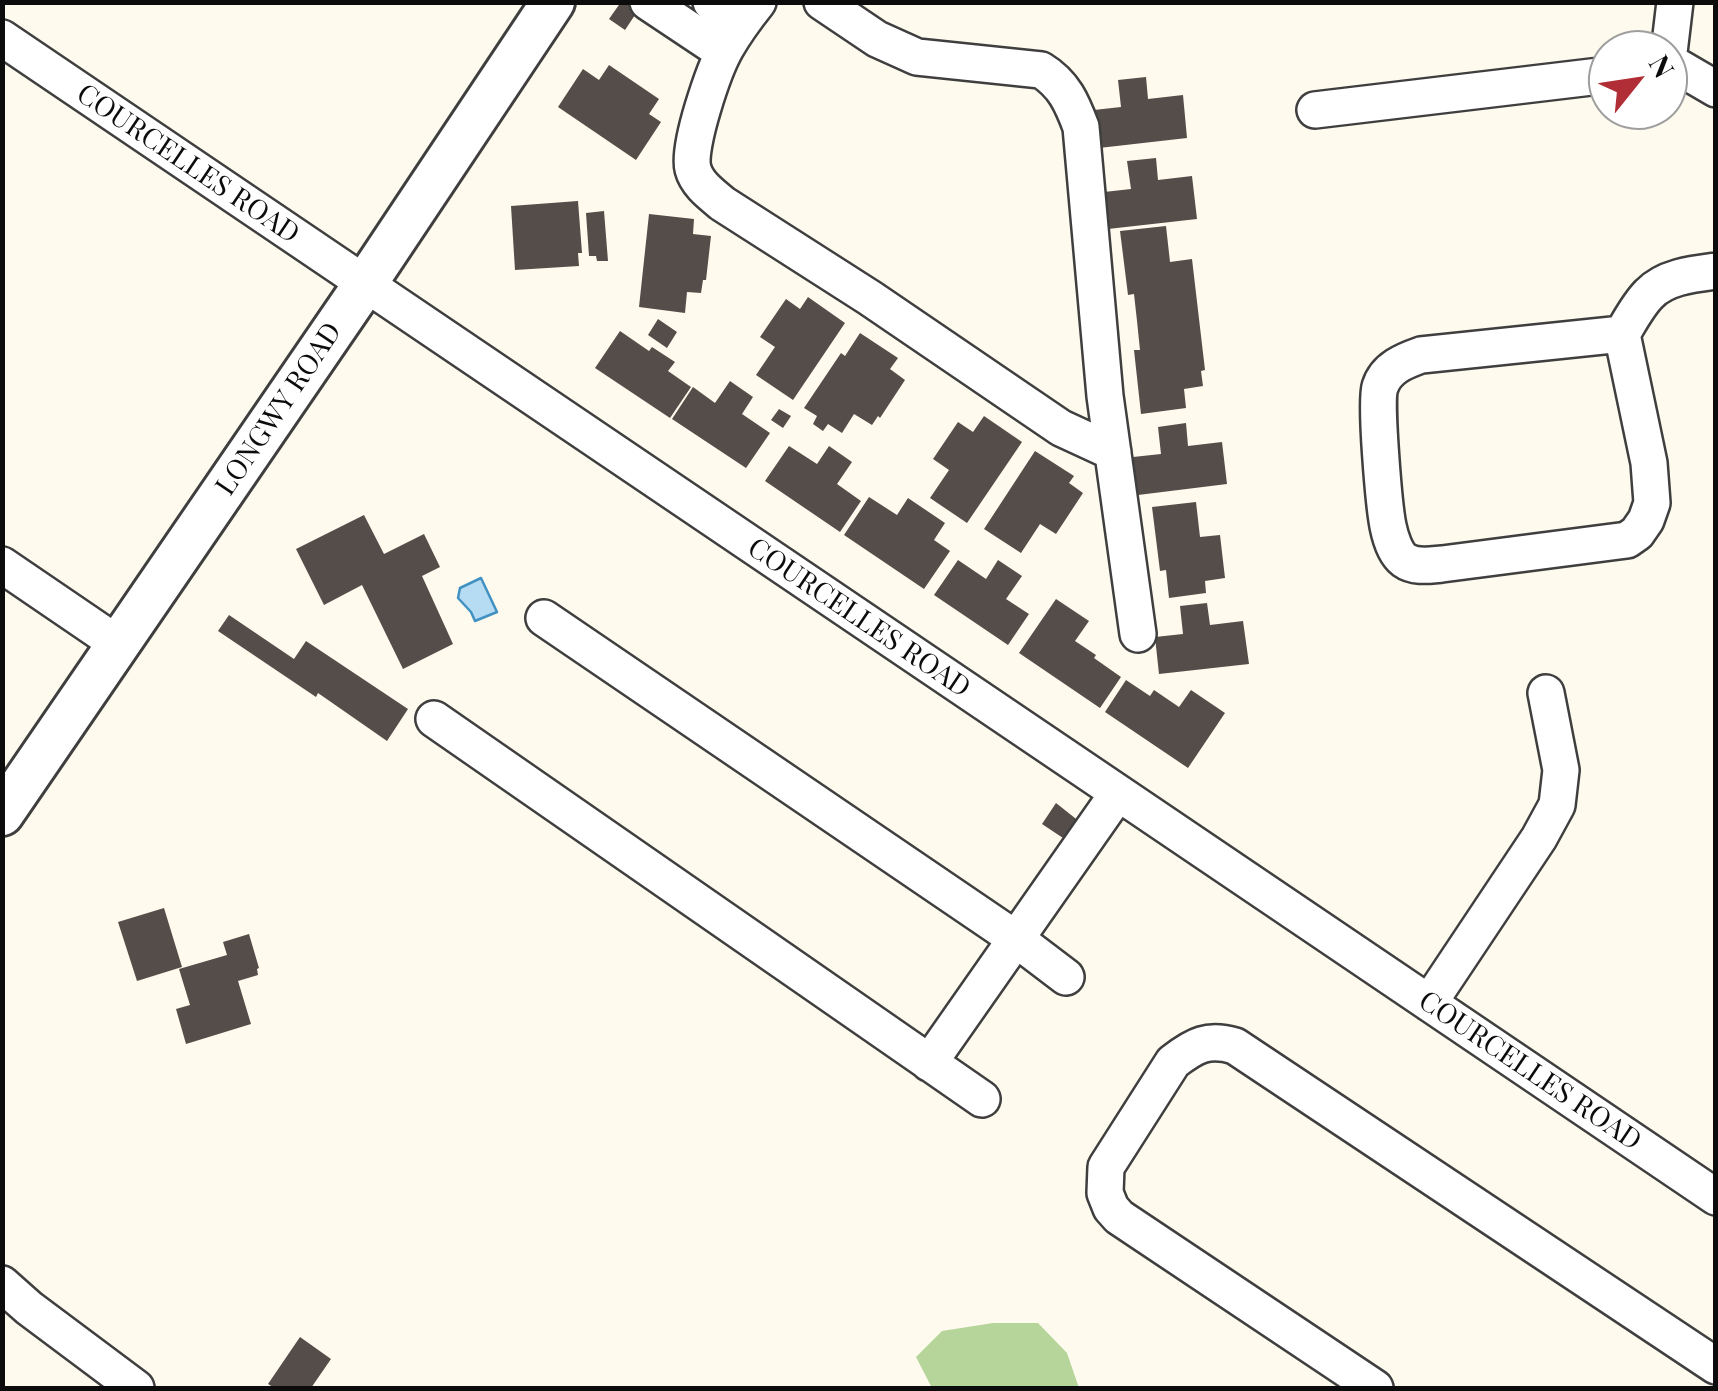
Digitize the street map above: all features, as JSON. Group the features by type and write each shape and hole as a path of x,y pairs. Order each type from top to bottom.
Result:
{"street":[{"name":"LONGWY ROAD","path":"2,814 365,284 552,2"},
{"path":"648,2 741,26"},
{"path":"711,2 741,26"},
{"path":"822,2 877,39 916,58 1042,70 1064,90 1081,126 1106,396 1138,634"},
{"path":"1672,30 1675,2"},
{"path":"741,26 695,134 690,156 694,174 710,194 1061,428 1113,452"},
{"name":"COURCELLES ROAD","path":"2,38 1716,1197"},
{"path":"1688,73 1716,89"},
{"path":"1315,110 1588,77"},
{"path":"1622,334 1421,356 1401,362 1389,372 1380,388 1383,467 1388,526 1404,560 1419,565 1442,564 1627,540 1637,532 1652,503 1649,463 1622,334 1650,293 1665,282 1716,270"},
{"path":"2,565 118,644"},
{"path":"544,618 1016,938 1066,977"},
{"path":"1429,1003 1539,838 1556,805 1561,770 1546,693"},
{"path":"434,719 982,1100"},
{"path":"929,1062 1118,793"},
{"path":"1375,1388 1111,1208 1105,1193 1106,1167 1173,1062 1188,1050 1220,1041 1235,1046 1716,1366"},
{"path":"8,1302 136,1388"}],"green space":[{"path":"993,1323 1038,1323 1067,1353 1079,1388 932,1388 916,1357 942,1331"}],"water":[{"path":"481,578 497,612 475,621 458,598 460,588"}],"building":[{"path":"621,2 641,6 625,30 609,19"},
{"path":"609,65 659,99 649,114 661,122 636,160 558,107 583,69 599,80"},
{"path":"1146,77 1148,99 1183,95 1187,138 1099,148 1094,110 1121,107 1118,80"},
{"path":"1156,158 1158,180 1192,176 1197,219 1108,229 1104,192 1131,189 1127,161"},
{"path":"578,201 582,253 578,253 579,266 515,270 511,206"},
{"path":"604,211 608,261 597,261 596,256 589,256 586,213"},
{"path":"649,214 694,219 693,234 711,236 706,280 701,293 687,292 685,313 639,307"},
{"path":"1166,226 1170,262 1192,259 1205,370 1201,371 1203,386 1184,389 1186,408 1141,414 1134,350 1140,350 1134,294 1128,295 1120,231"},
{"path":"808,297 845,323 793,400 756,375 775,347 760,337 786,299 800,309"},
{"path":"658,319 677,332 667,348 648,335"},
{"path":"620,331 649,351 652,347 675,362 668,371 691,387 670,418 595,368"},
{"path":"860,333 898,358 890,369 905,380 872,425 854,414 842,433 828,424 823,431 813,424 817,416 804,408 841,353 845,356"},
{"path":"730,381 753,397 742,414 770,433 746,468 672,419 693,387 715,403"},
{"path":"779,409 791,416 783,428 771,420"},
{"path":"984,416 1022,442 967,523 930,498 949,470 933,459 958,422 973,432"},
{"path":"1186,423 1188,446 1222,442 1227,484 1138,495 1133,457 1161,454 1158,427"},
{"path":"789,446 817,464 829,446 852,462 837,484 861,501 840,532 765,481"},
{"path":"1035,451 1074,476 1069,483 1083,493 1056,534 1040,524 1021,553 984,529"},
{"path":"869,497 897,515 908,498 945,523 934,540 950,551 924,589 844,535"},
{"path":"1196,502 1200,537 1220,535 1225,578 1205,581 1206,593 1169,598 1166,570 1160,571 1152,507"},
{"path":"364,515 384,554 424,534 440,567 422,576 453,644 403,669 362,585 324,605 296,549"},
{"path":"958,560 986,579 998,560 1022,576 1006,599 1029,614 1008,645 934,595"},
{"path":"1056,599 1089,621 1075,641 1121,677 1100,708 1019,653"},
{"path":"1207,603 1210,625 1243,621 1249,664 1159,674 1155,637 1183,634 1180,606"},
{"path":"229,615 294,659 306,641 408,709 387,741 218,631"},
{"path":"1126,680 1150,696 1154,690 1179,707 1191,690 1225,713 1188,768 1105,712"},
{"path":"1056,803 1085,826 1076,839 1067,832 1063,838 1042,824"},
{"path":"164,908 182,967 137,981 118,922"},
{"path":"249,934 258,975 238,981 251,1024 186,1044 176,1009 190,1005 179,969 227,955 223,942"},
{"path":"300,1337 331,1359 311,1388 272,1388 268,1384"}]}
